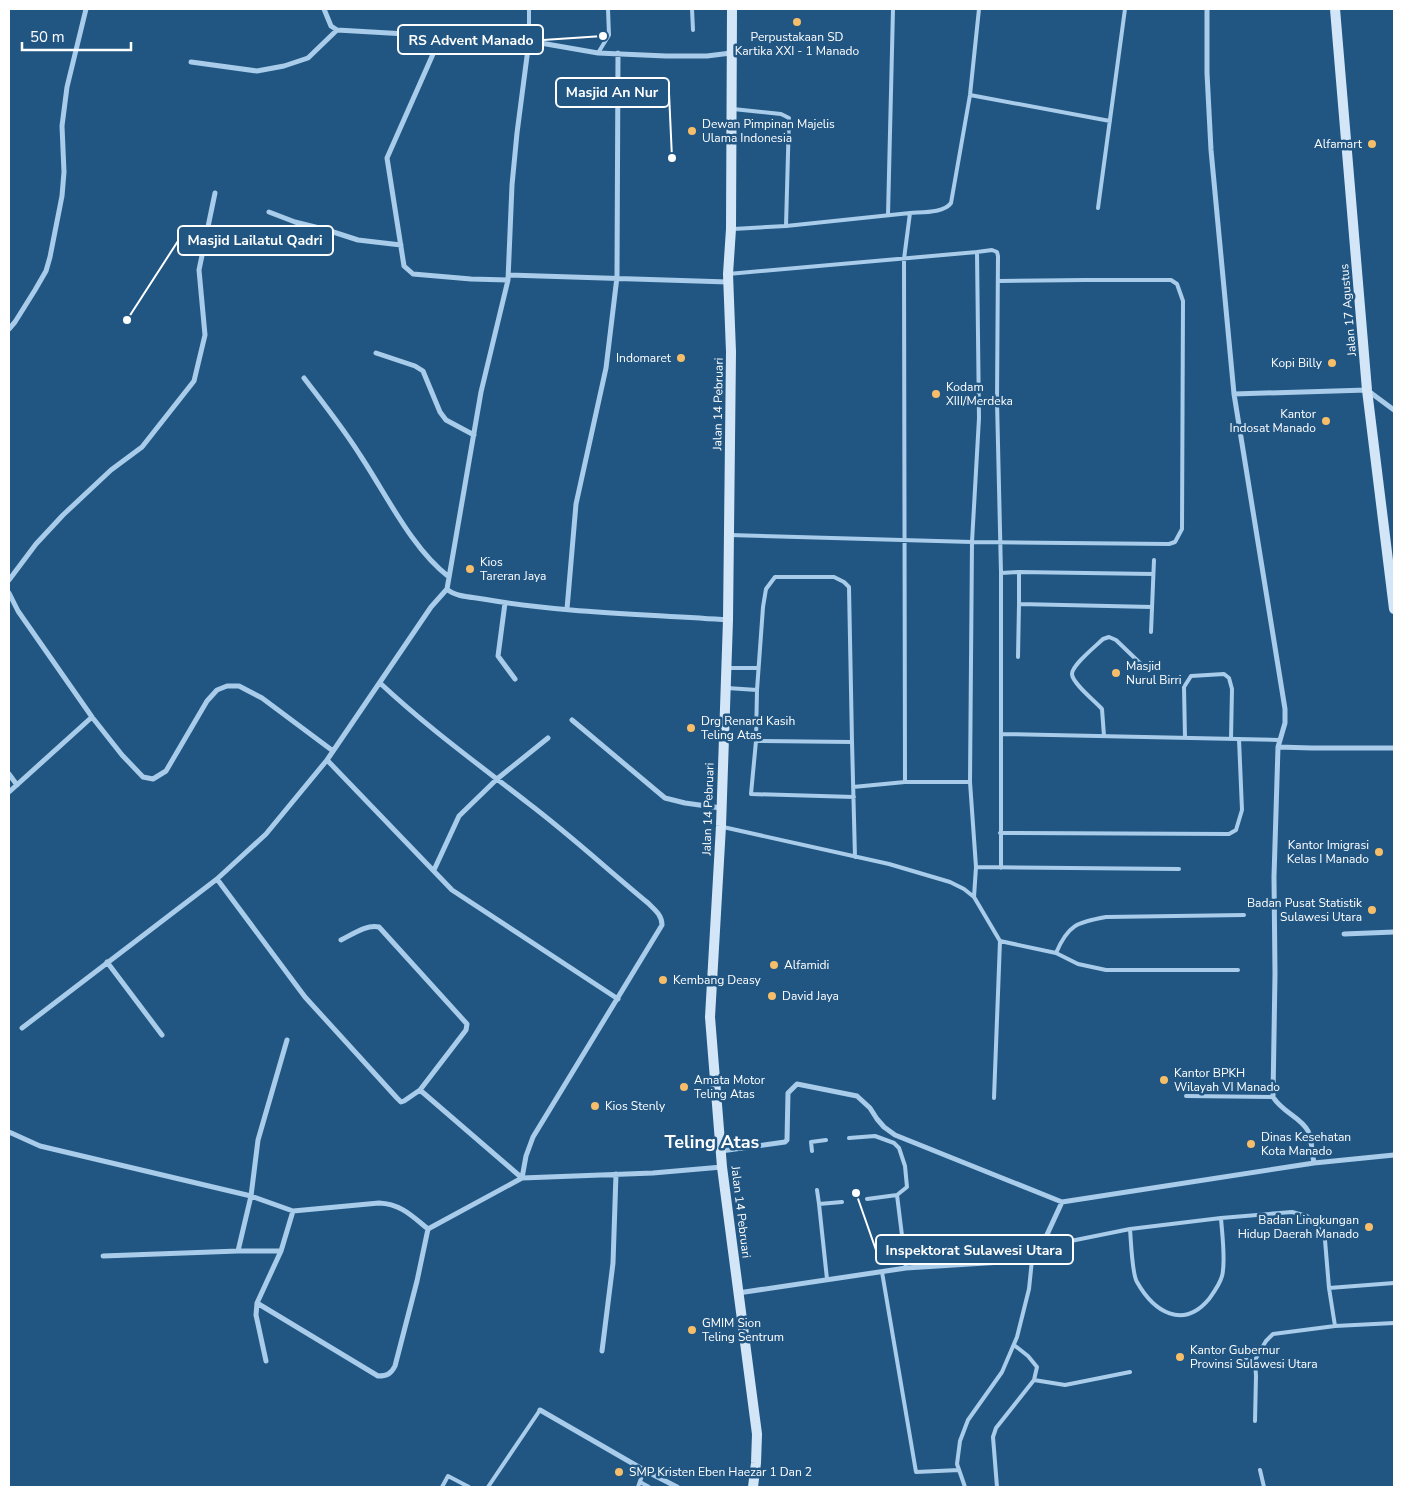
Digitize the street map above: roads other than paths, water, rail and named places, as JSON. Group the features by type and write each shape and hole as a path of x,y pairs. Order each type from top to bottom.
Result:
{"main road":[{"name":"Jalan 14 Pebruari","path":"732,9 733,109 731,229 728,278 731,352 728,620 721,826 710,1017 722,1167 757,1434 753,1487"},
{"name":"Jalan 17 Agustus","path":"1335,9 1367,390 1394,609"}],"street":[{"path":"9,329 46,271 50,257 62,188 62,126 67,87 86,9"},
{"path":"324,9 331,26 337,30 529,41 598,53 690,56 731,53"},
{"path":"1207,9 1211,150 1234,394 1285,709 1285,722 1278,746 1274,877 1273,1097 1278,1105 1299,1120 1308,1130 1314,1163"},
{"path":"191,62 257,71 284,66 308,58 337,30"},
{"path":"441,36 387,158 404,266 413,274 471,280 509,277 728,278"},
{"path":"22,1028 217,879 266,834 327,760 431,607 447,589 481,392 509,277 515,150 529,41"},
{"path":"567,609 576,504 606,368 617,277 618,53"},
{"path":"9,580 36,544 63,515 111,470 142,447 194,381 205,335 199,270 214,193"},
{"path":"269,212 295,222 358,240 401,245"},
{"path":"376,353 415,366 423,371 440,412 446,420 474,435"},
{"path":"304,378 360,454 429,560 449,577"},
{"path":"1234,394 1367,390 1394,410"},
{"path":"447,589 450,592 505,603 728,620"},
{"path":"9,593 18,611 92,717 134,768 143,776 153,779 166,771 207,701 217,690 227,686 239,686 262,698 333,751"},
{"path":"505,603 498,656 515,679"},
{"path":"380,683 448,742 530,804 648,903 662,919 662,925 533,1137 526,1156 522,1178"},
{"path":"9,792 92,717"},
{"path":"572,720 665,798 721,808"},
{"path":"434,870 459,816 497,779 548,738"},
{"path":"1278,746 1394,748"},
{"path":"327,760 461,897 618,999"},
{"path":"9,774 17,785"},
{"path":"217,879 305,997 397,1098 401,1102 404,1101 420,1090 466,1030 467,1024 380,927 364,928 341,940"},
{"path":"1344,934 1394,932"},
{"path":"107,962 162,1036"},
{"path":"238,1251 251,1196 258,1140 287,1040"},
{"path":"721,1151 788,1140 788,1093 797,1084 857,1096 870,1108 884,1127 895,1135 1062,1202 1314,1163 1394,1155"},
{"path":"420,1090 522,1178"},
{"path":"9,1132 40,1146 251,1196 293,1211 379,1203 391,1204 400,1208 428,1229"},
{"path":"257,1303 369,1371 378,1376 385,1376 392,1372 395,1366 428,1229 522,1178 722,1167"},
{"path":"602,1351 613,1263 616,1174"},
{"path":"738,1293 906,1268 1032,1260 1041,1248 1062,1202"},
{"path":"266,1361 256,1315 257,1303 281,1251 293,1211"},
{"path":"103,1256 281,1251"},
{"path":"540,1410 677,1487"}],"lane":[{"path":"529,9 529,41"},
{"path":"598,53 610,36 608,9"},
{"path":"692,9 693,30"},
{"path":"888,215 893,9"},
{"path":"731,229 786,226 948,208 952,203 970,95 979,9"},
{"path":"1098,208 1125,9"},
{"path":"970,95 1110,121"},
{"path":"733,109 781,114 789,118 786,226"},
{"path":"905,782 904,259 910,213"},
{"path":"728,278 992,250 997,252 997,401 1002,573 1000,868"},
{"path":"974,897 976,867 970,782 972,542 979,404 977,252"},
{"path":"729,535 972,542 1170,544 1175,542 1182,529 1183,301 1178,284 1171,280 998,282"},
{"path":"979,404 997,401"},
{"path":"1151,632 1154,560"},
{"path":"1018,657 1019,572"},
{"path":"1002,573 1153,574"},
{"path":"854,797 751,794 756,740 758,668 763,607 766,589 776,577 834,577 849,587 850,592 852,742 854,797 855,857"},
{"path":"1019,604 1152,607"},
{"path":"1104,736 1102,709 1074,680 1072,674 1075,666 1103,639 1109,637 1116,640 1141,664"},
{"path":"726,668 758,668"},
{"path":"1185,738 1184,687 1187,680 1191,676 1221,674 1229,678 1232,689 1231,738"},
{"path":"725,688 757,690"},
{"path":"1001,734 1280,740"},
{"path":"1000,833 1229,834 1236,830 1242,810 1239,739"},
{"path":"756,740 852,742"},
{"path":"853,787 905,782 970,782"},
{"path":"721,826 889,864 950,882 974,897 1000,941 994,1098"},
{"path":"976,867 1179,869"},
{"path":"1056,953 1068,931 1088,920 1106,917 1244,915"},
{"path":"1000,941 1056,953 1078,964 1106,970 1238,970"},
{"path":"1186,1096 1273,1097"},
{"path":"849,1138 876,1136 894,1143 899,1148 905,1166 907,1187 897,1195 867,1199"},
{"path":"812,1151 811,1142 826,1140"},
{"path":"817,1190 828,1280"},
{"path":"897,1195 906,1268"},
{"path":"818,1204 842,1202"},
{"path":"1041,1248 1130,1229 1292,1212 1307,1216 1316,1223 1325,1240 1329,1288 1335,1326"},
{"path":"1130,1229 1136,1281 1156,1305 1169,1314 1180,1316 1189,1314 1202,1307 1214,1292 1223,1275 1221,1218"},
{"path":"965,1487 957,1464 960,1441 968,1420 1002,1372 1014,1345 1029,1290 1032,1260"},
{"path":"882,1272 916,1472 959,1470"},
{"path":"1329,1288 1394,1283"},
{"path":"1255,1421 1256,1376 1254,1360 1266,1340 1273,1334 1335,1326 1394,1323"},
{"path":"997,1487 992,1437 996,1428 1034,1380 1037,1368 1028,1356 1014,1345"},
{"path":"1239,1360 1254,1360"},
{"path":"1034,1380 1066,1385 1130,1372"},
{"path":"488,1487 540,1410"},
{"path":"638,1487 644,1470"},
{"path":"1260,1470 1264,1487"},
{"path":"442,1487 448,1476 468,1487"},
{"path":"640,1482 649,1487"}],"place":[{"name":"Perpustakaan SD Kartika XXI - 1 Manado","path":"797,22"},
{"name":"RS Advent Manado","path":"603,36"},
{"name":"Dewan Pimpinan Majelis Ulama Indonesia","path":"692,131"},
{"name":"Alfamart","path":"1372,144"},
{"name":"Masjid An Nur","path":"672,158"},
{"name":"Masjid Lailatul Qadri","path":"127,320"},
{"name":"Indomaret","path":"681,358"},
{"name":"Kopi Billy","path":"1332,363"},
{"name":"Kodam XIII/Merdeka","path":"936,394"},
{"name":"Kantor Indosat Manado","path":"1326,421"},
{"name":"Kios Tareran Jaya","path":"470,569"},
{"name":"Masjid Nurul Birri","path":"1116,673"},
{"name":"Drg Renard Kasih Teling Atas","path":"691,728"},
{"name":"Kantor Imigrasi Kelas I Manado","path":"1379,852"},
{"name":"Badan Pusat Statistik Sulawesi Utara","path":"1372,910"},
{"name":"Alfamidi","path":"774,965"},
{"name":"Kembang Deasy","path":"663,980"},
{"name":"David Jaya","path":"772,996"},
{"name":"Kantor BPKH Wilayah VI Manado","path":"1164,1080"},
{"name":"Amata Motor Teling Atas","path":"684,1087"},
{"name":"Kios Stenly","path":"595,1106"},
{"name":"Dinas Kesehatan Kota Manado","path":"1251,1144"},
{"name":"Inspektorat Sulawesi Utara","path":"856,1193"},
{"name":"Badan Lingkungan Hidup Daerah Manado","path":"1369,1227"},
{"name":"GMIM Sion Teling Sentrum","path":"692,1330"},
{"name":"Kantor Gubernur Provinsi Sulawesi Utara","path":"1180,1357"},
{"name":"SMP Kristen Eben Haezar 1 Dan 2","path":"619,1472"}],"district":[{"name":"Teling Atas","path":"712,1142"}]}
